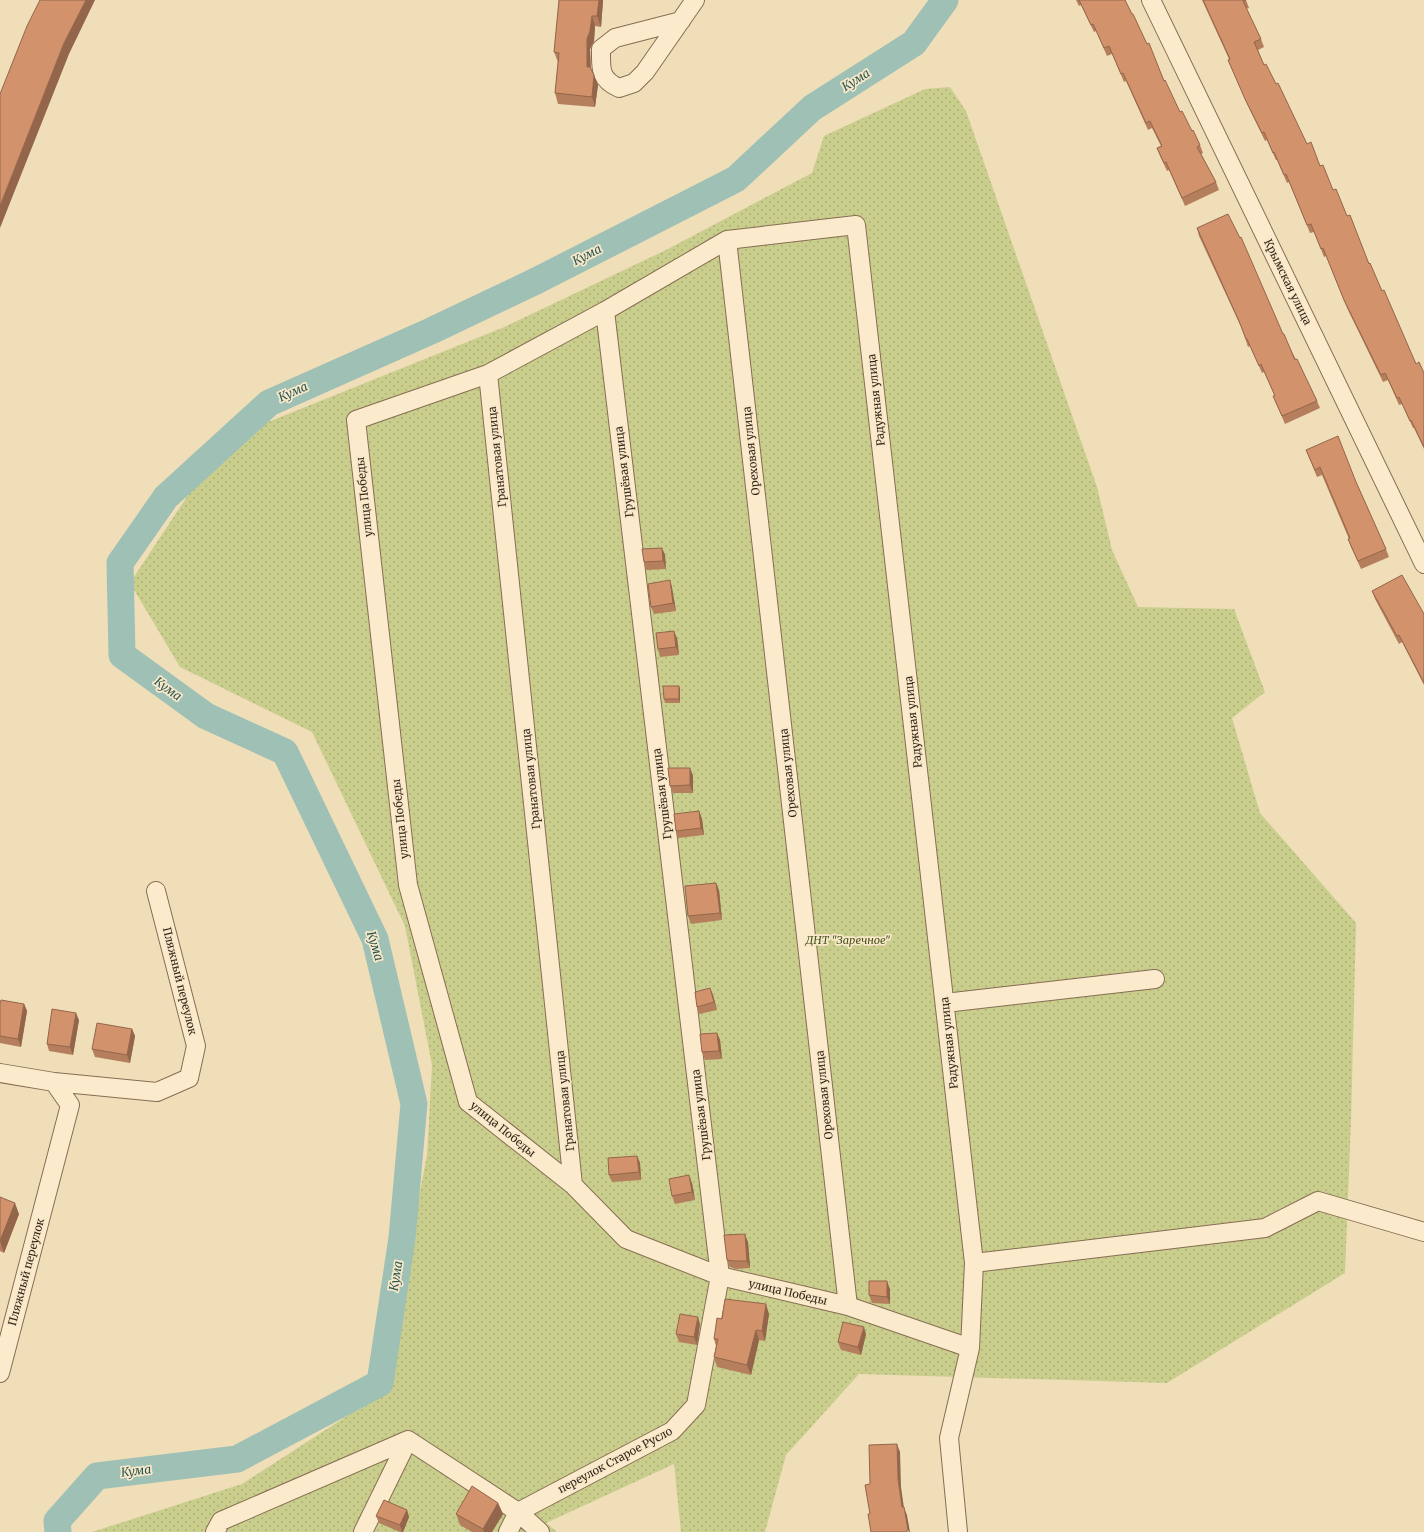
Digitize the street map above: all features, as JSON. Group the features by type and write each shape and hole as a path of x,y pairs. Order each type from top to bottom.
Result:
{"street":[{"path":"681,21 615,38 601,48 601,70 609,83 619,88 634,83 645,72 681,21 695,0"},
{"name":"Крымская улица","path":"1151,0 1424,564"},
{"name":"Радужная улица","path":"727,240 856,225 974,1263 970,1348"},
{"path":"488,374 605,311 727,240"},
{"name":"Ореховая улица","path":"727,240 848,1306"},
{"name":"Грушёвая улица","path":"605,311 720,1276"},
{"name":"улица Победы","path":"488,374 356,420 408,885 468,1102 573,1184 626,1239 720,1276 848,1306 970,1348"},
{"name":"Гранатовая улица","path":"488,374 573,1184"},
{"name":"Пляжный переулок","path":"0,1073 54,1082 157,1092 189,1078 196,1046 156,891"},
{"path":"945,1003 1155,979"},
{"name":"Пляжный переулок","path":"0,1372 70,1106 54,1082"},
{"path":"974,1263 1265,1228 1318,1201 1424,1232"},
{"name":"переулок Старое Русло","path":"518,1512 672,1431 696,1405 720,1276"},
{"path":"958,1532 949,1438 970,1348"},
{"path":"408,1440 518,1512 540,1532"},
{"path":"218,1526 408,1440"},
{"path":"363,1532 408,1440"},
{"path":"508,1532 518,1512"}],"green space":[{"name":"ДНТ \"Заречное\"","path":"950,87 966,111 1097,487 1112,550 1138,607 1234,609 1265,692 1232,718 1260,813 1356,923 1351,1121 1345,1273 1167,1383 859,1374 786,1455 765,1532 681,1532 674,1464 546,1523 557,1532 92,1532 242,1484 381,1394 427,1155 432,1065 405,926 312,732 180,667 130,583 190,492 258,426 502,328 666,250 812,173 824,136 925,89"}],"building":[{"path":"40,0 86,0 64,43 0,206 0,94 27,26"},
{"path":"559,0 599,0 597,16 592,16 590,31 587,39 587,67 590,67 594,75 592,97 555,93 559,53 554,52"},
{"path":"1079,0 1125,0 1147,44 1149,43 1164,81 1165,80 1180,112 1182,111 1192,131 1193,130 1200,145 1197,147 1216,182 1182,198 1166,162 1164,163 1157,148 1162,146 1150,121 1146,123 1123,73 1121,74 1109,46 1104,48 1093,24 1091,25"},
{"path":"1203,0 1246,0 1243,1 1261,39 1254,42 1264,65 1266,64 1276,84 1278,83 1307,144 1311,142 1320,166 1323,165 1333,190 1336,189 1347,216 1350,215 1369,264 1370,263 1382,291 1384,290 1416,364 1419,362 1424,373 1424,447 1385,373 1381,375 1344,300 1323,248 1321,249 1311,224 1307,225 1286,174 1284,175 1264,132 1262,133 1245,99 1228,60 1230,59"},
{"path":"1228,214 1240,238 1241,237 1295,360 1297,359 1317,401 1282,416 1261,364 1259,366 1246,339 1197,228"},
{"path":"1338,436 1356,482 1386,549 1358,561 1348,539 1350,538 1320,467 1315,470 1306,450"},
{"path":"662,548 663,561 644,562 642,549"},
{"path":"1402,575 1424,614 1424,683 1399,635 1397,636 1372,591"},
{"path":"670,580 673,603 651,607 648,584"},
{"path":"674,631 676,647 658,649 656,633"},
{"path":"663,686 679,686 679,699 664,699"},
{"path":"668,768 690,768 690,785 670,786"},
{"path":"699,811 701,828 676,831 674,814"},
{"path":"716,883 720,913 688,916 685,886"},
{"path":"710,988 714,1002 697,1007 695,992"},
{"path":"1,1000 24,1004 18,1039 0,1036"},
{"path":"52,1009 76,1013 70,1047 47,1044"},
{"path":"97,1023 132,1029 127,1055 92,1049"},
{"path":"717,1033 719,1051 702,1052 700,1034"},
{"path":"637,1156 639,1172 609,1175 608,1158"},
{"path":"689,1175 692,1192 672,1196 669,1179"},
{"path":"0,1197 15,1203 0,1241"},
{"path":"745,1234 747,1261 727,1260 724,1235"},
{"path":"869,1281 887,1281 887,1297 869,1295"},
{"path":"725,1299 766,1304 762,1331 756,1330 747,1365 714,1357 718,1339 714,1339 717,1318 722,1319"},
{"path":"680,1314 698,1317 694,1337 676,1334"},
{"path":"843,1322 864,1327 858,1347 838,1342"},
{"path":"897,1444 898,1479 902,1507 904,1507 908,1530 907,1532 871,1532 868,1514 870,1514 865,1485 870,1484 869,1445"},
{"path":"472,1486 498,1503 483,1529 456,1514"},
{"path":"384,1500 407,1510 400,1525 376,1516"}],"waterway":[{"name":"Кума","path":"58,1532 57,1521 97,1476 237,1459 380,1383 402,1238 414,1104 375,939 285,752 206,716 122,655 120,563 166,497 269,403 431,331 536,281 736,179 812,108 914,43 945,0"}]}
